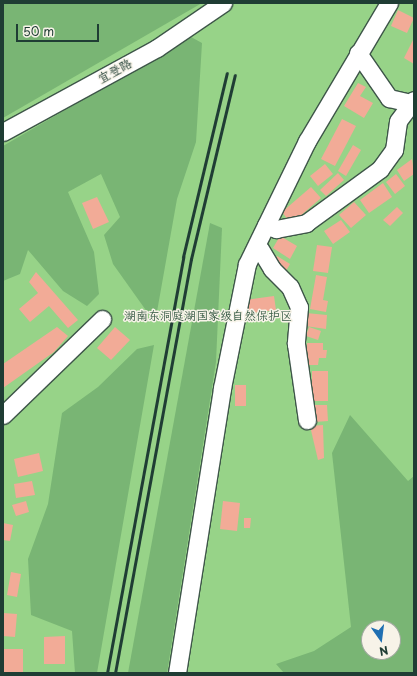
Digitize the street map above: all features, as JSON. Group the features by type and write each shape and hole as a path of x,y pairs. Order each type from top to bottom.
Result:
{"street":[{"name":"宜登路","path":"3,132 157,48 223,3"},
{"path":"176,673 224,380 247,264 307,141 389,3"},
{"path":"266,225 276,228 306,224 380,169 394,150 398,121 412,102 389,98 358,53"},
{"path":"260,249 272,269 290,287 299,307 296,344 307,420"},
{"path":"3,415 102,319"}],"green space":[{"name":"湖南东洞庭湖国家级自然保护区","path":"3,3 414,3 414,673 3,673"},
{"path":"3,3 202,3 3,118"},
{"path":"191,37 202,43 196,142 177,199 155,323 113,264 104,235 120,217 101,174 68,192 94,252 99,294 87,306 63,291 28,250 20,274 3,281 3,146"},
{"path":"210,223 222,228 216,362 167,673 128,673"},
{"path":"154,345 97,673 75,673 72,631 31,615 28,559 48,504 62,413 98,387 137,349"},
{"path":"350,415 408,481 414,476 414,673 284,673 276,664 314,651 351,627 332,453"}],"building":[{"path":"398,10 414,18 407,33 391,26"},
{"path":"414,38 414,64 404,58"},
{"path":"358,83 366,87 360,96 373,103 364,118 344,106"},
{"path":"342,119 356,126 335,166 321,159"},
{"path":"353,145 361,150 346,176 338,171"},
{"path":"412,159 414,174 404,181 397,170"},
{"path":"325,164 333,174 318,186 310,176"},
{"path":"338,173 344,180 326,196 320,190"},
{"path":"396,174 405,186 395,194 386,182"},
{"path":"383,183 392,197 369,213 360,200"},
{"path":"311,187 321,198 291,224 282,212"},
{"path":"97,197 109,222 93,229 82,203"},
{"path":"354,202 366,215 351,228 339,215"},
{"path":"397,207 403,213 390,226 383,220"},
{"path":"341,220 350,232 333,244 324,231"},
{"path":"280,236 297,246 290,259 273,248"},
{"path":"317,245 332,247 328,273 313,271"},
{"path":"277,256 290,264 286,271 273,262"},
{"path":"36,272 78,320 68,328 49,306 30,322 19,309 38,293 29,282"},
{"path":"316,275 327,277 323,300 328,301 326,312 310,309"},
{"path":"274,296 276,310 247,314 245,300"},
{"path":"306,313 327,315 326,329 305,326"},
{"path":"57,327 68,336 54,352 3,388 3,364"},
{"path":"115,327 130,340 111,360 97,348"},
{"path":"309,327 321,331 318,340 306,336"},
{"path":"307,343 323,343 323,350 327,350 326,358 319,358 318,365 306,365"},
{"path":"312,371 328,371 328,401 312,401"},
{"path":"235,385 246,385 246,406 235,406"},
{"path":"314,405 327,405 328,421 315,422"},
{"path":"323,425 324,458 318,460 310,426"},
{"path":"39,453 43,471 18,477 14,459"},
{"path":"32,481 35,495 16,498 14,484"},
{"path":"26,501 29,512 16,516 12,505"},
{"path":"223,501 240,503 237,531 220,529"},
{"path":"244,518 251,518 250,528 244,528"},
{"path":"3,523 13,525 10,541 3,540"},
{"path":"11,572 21,574 17,597 7,595"},
{"path":"3,613 17,614 15,637 3,636"},
{"path":"65,636 65,664 44,664 44,637"},
{"path":"3,649 23,649 23,673 3,673"}],"railway":[{"path":"107,673 183,257 227,73"},
{"path":"115,673 191,259 235,75"}]}
